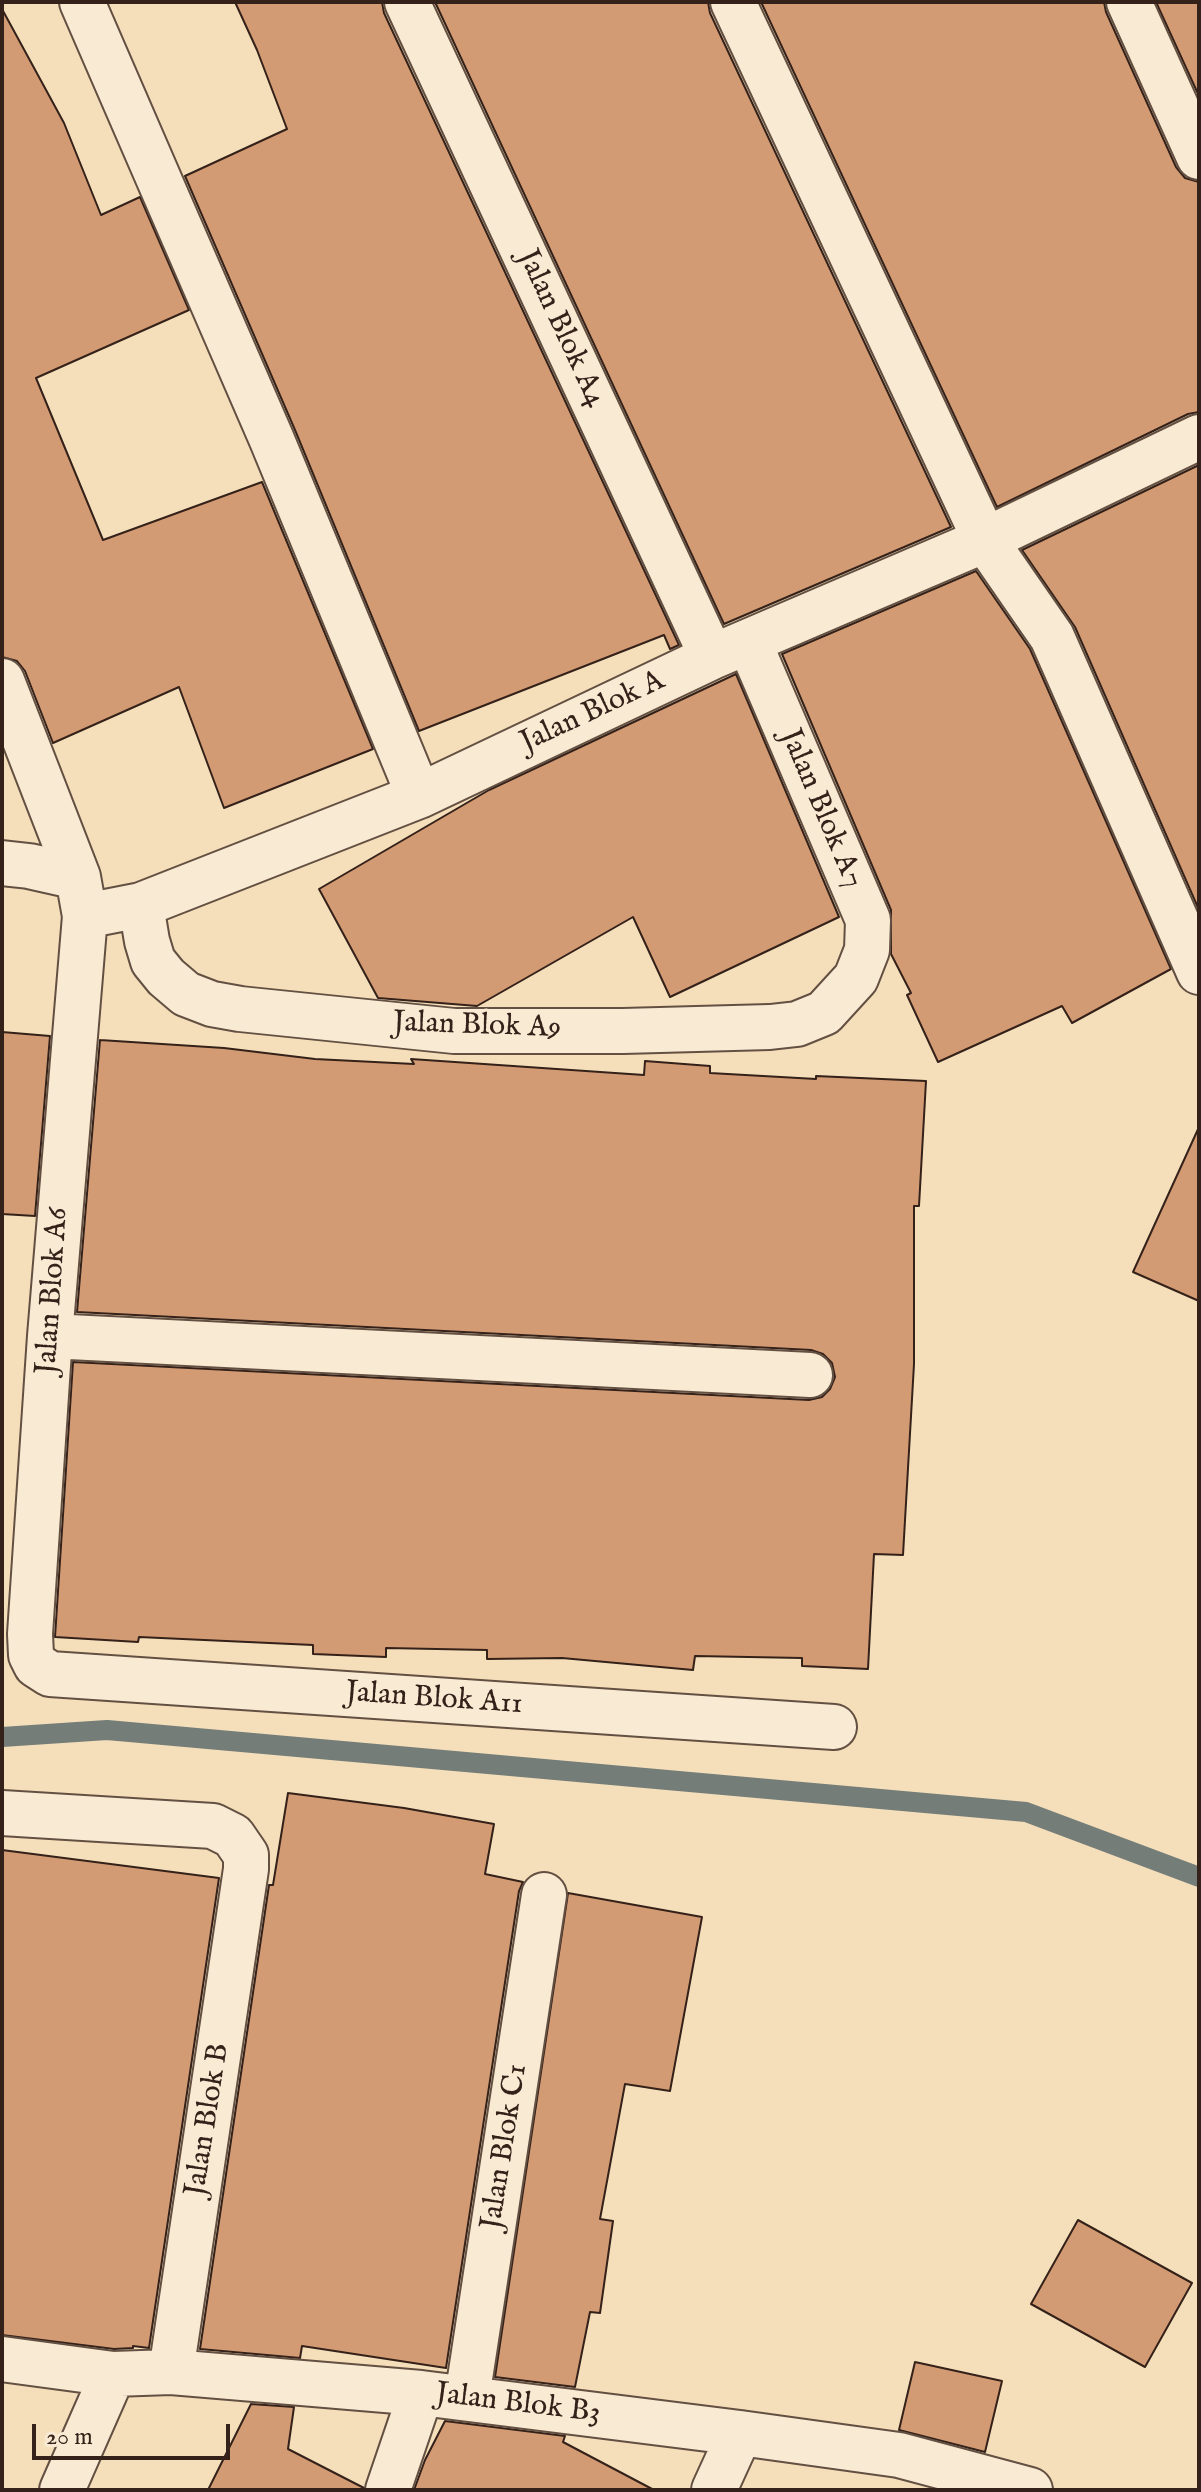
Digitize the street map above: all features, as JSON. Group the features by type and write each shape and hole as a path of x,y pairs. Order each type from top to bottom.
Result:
{"street":[{"path":"82,2 260,411 419,796"},
{"name":"Jalan Blok A4","path":"407,2 731,650"},
{"path":"733,2 985,540 1052,637 1199,972"},
{"path":"1129,2 1199,157"},
{"name":"Jalan Blok A","path":"2,863 29,866 82,897 141,905 419,796 731,650 985,540 1199,437"},
{"name":"Jalan Blok A7","path":"731,650 868,920 867,950 856,978"},
{"name":"Jalan Blok A6","path":"2,681 82,897 30,1634 31,1655 36,1665"},
{"name":"Jalan Blok A9","path":"141,905 153,961 186,994 212,1004 240,1009 454,1031 623,1031 797,1024 824,1013 856,978"},
{"path":"50,1336 810,1375"},
{"name":"Jalan Blok A11","path":"36,1665 50,1674 834,1727"},
{"name":"Jalan Blok B","path":"2,1813 213,1826 233,1836 246,1855 171,2372"},
{"name":"Jalan Blok C1","path":"467,2398 544,1895"},
{"name":"Jalan Blok B3","path":"2,2359 113,2374 171,2372 467,2398 899,2455 1030,2490"},
{"path":"62,2490 113,2374"},
{"path":"388,2490 421,2393"},
{"path":"714,2490 740,2433"}],"building":[{"path":"235,2 382,2 384,13 679,645 670,649 664,635 419,731 295,430 185,176 287,129"},
{"path":"435,2 708,2 710,13 951,527 724,624"},
{"path":"761,2 1104,2 1176,167 1185,178 1199,182 1199,412 1188,414 997,507"},
{"path":"1156,2 1199,2 1199,96"},
{"path":"2,9 64,123 101,215 140,197 189,310 36,378 103,540 262,482 373,749 224,808 179,687 53,743 25,671 17,661 2,657"},
{"path":"1199,465 1199,910 1075,627 1022,550"},
{"path":"976,571 1030,649 1171,969 1072,1023 1062,1006 938,1062 907,995 911,993 891,954 891,910 782,654"},
{"path":"736,674 839,917 670,997 633,917 477,1006 378,998 319,889 489,790"},
{"path":"2,1032 50,1036 35,1216 2,1214"},
{"path":"100,1040 224,1048 315,1059 414,1064 411,1059 644,1075 645,1061 710,1066 710,1073 926,1081 919,1206 914,1206 914,1364 903,1555 874,1554 868,1669 802,1666 802,1658 695,1656 693,1670 562,1658 487,1659 487,1650 386,1648 386,1657 313,1654 313,1645 139,1637 138,1642 55,1637 73,1362 809,1400 822,1397 835,1377 832,1363 823,1354 811,1350 77,1312"},
{"path":"1199,1127 1199,1301 1133,1272"},
{"path":"288,1793 404,1808 494,1824 485,1874 523,1882 519,1891 446,2368 302,2346 300,2358 200,2349 269,1885 273,1885"},
{"path":"2,1850 219,1878 149,2348 133,2346 114,2349 2,2335"},
{"path":"568,1893 702,1917 670,2091 625,2084 600,2219 613,2221 600,2313 590,2312 575,2387 495,2377"},
{"path":"1078,2220 1192,2283 1145,2367 1031,2304"},
{"path":"915,2362 1002,2381 985,2452 899,2430"},
{"path":"251,2404 294,2407 288,2449 364,2490 208,2490"},
{"path":"445,2421 565,2436 563,2442 654,2490 414,2490"}],"waterway":[{"path":"2,1737 107,1730 1026,1812 1199,1877"}]}
